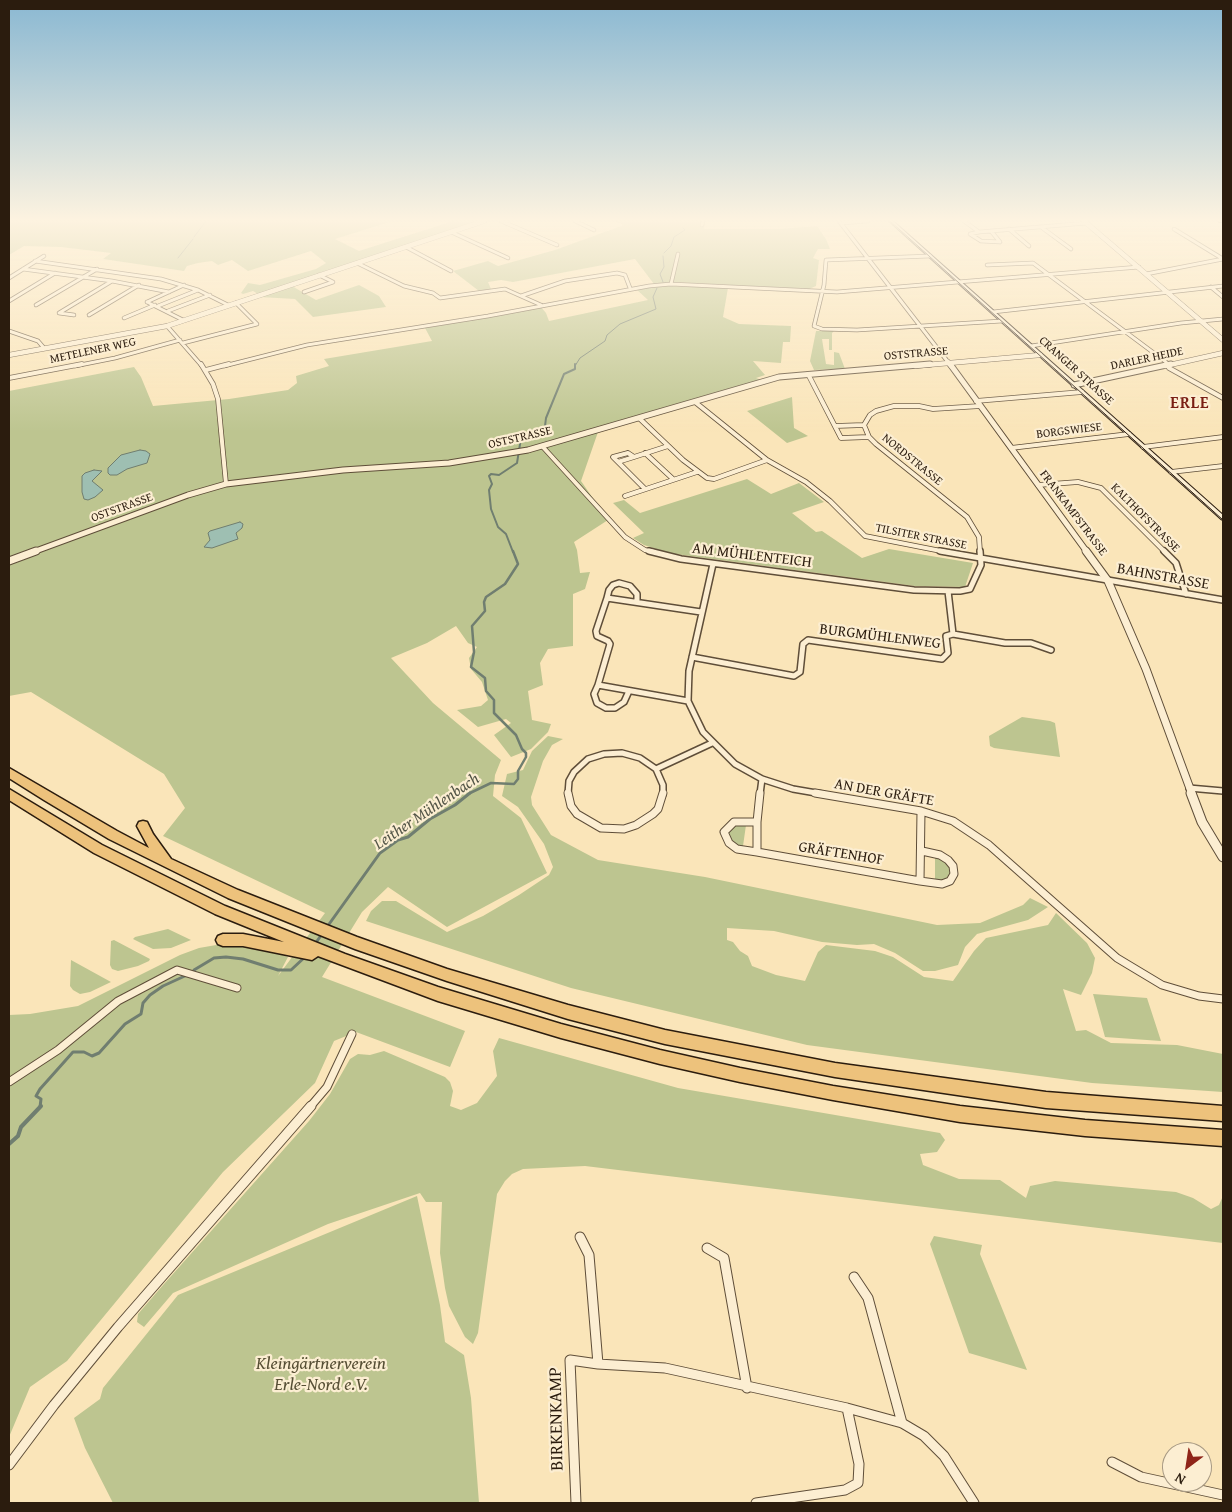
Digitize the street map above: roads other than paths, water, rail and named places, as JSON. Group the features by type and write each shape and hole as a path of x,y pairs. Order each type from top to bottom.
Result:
{"highway":[{"path":"9,772 56,802 167,863 233,894 354,943 447,975 568,1012 665,1037 835,1070 958,1089 1065,1102 1223,1114"},
{"path":"9,794 98,850 300,947 509,1017 660,1057 833,1093 960,1114 1085,1128 1223,1138"},
{"path":"143,826 148,837 167,863"},
{"path":"223,940 243,940 300,947"}],"main road":[{"name":"CRANGER STRASSE","path":"970,292 1223,518"}],"street":[{"path":"9,301 25,292"},
{"path":"36,305 59,292"},
{"path":"74,315 59,313 95,292"},
{"path":"89,315 129,292"},
{"path":"168,292 147,302 183,320"},
{"path":"124,318 194,292"},
{"path":"202,292 228,305"},
{"path":"9,355 167,326 271,292"},
{"path":"427,292 440,298 477,292"},
{"path":"508,292 541,306"},
{"path":"521,296 534,292"},
{"path":"206,370 307,345 541,306 612,292"},
{"path":"814,292 830,292"},
{"path":"822,292 815,328 857,330 1002,321"},
{"name":"FRANKAMPSTRASSE","path":"894,292 948,362 1108,581 1146,669 1202,822 1223,857"},
{"path":"1070,292 1183,377 1223,398"},
{"path":"1167,292 1223,340"},
{"path":"993,312 1171,292"},
{"path":"168,311 210,295"},
{"name":"METELENER WEG","path":"9,378 115,358 257,324 237,303"},
{"path":"1030,346 1200,320 1223,319"},
{"path":"167,326 206,370 218,398 226,484"},
{"path":"9,331 38,341 44,348"},
{"name":"DARLER HEIDE","path":"1074,385 1223,354"},
{"name":"OSTSTRASSE","path":"9,561 188,495 226,484 343,470 448,462 500,455 542,446 779,378 1040,355"},
{"path":"808,374 841,438 869,437"},
{"name":"NORDSTRASSE","path":"980,559 979,537 967,517 869,437 864,425 870,415 876,411 894,406 919,406 933,409 1082,392"},
{"name":"TILSITER STRASSE","path":"695,402 767,460 806,482 830,501 865,536 980,559"},
{"path":"639,418 697,472 707,478 714,478 767,460"},
{"path":"835,426 864,425"},
{"name":"BORGSWIESE","path":"1011,448 1129,434"},
{"path":"1143,447 1223,438"},
{"name":"AM MÜHLENTEICH","path":"542,446 625,537 645,550 662,555 713,564 914,590 948,591 970,589 981,565 980,559"},
{"path":"645,489 618,462 668,446"},
{"path":"645,453 673,479"},
{"path":"1171,472 1223,466"},
{"path":"626,496 697,472"},
{"name":"KALTHOFSTRASSE","path":"1038,485 1078,482 1101,488 1176,563 1186,594"},
{"name":"BAHNSTRASSE","path":"980,559 1223,600"},
{"name":"AN DER GRÄFTE","path":"713,564 692,657 688,701 695,719 712,743 735,764 762,779 793,789 921,811 954,821 976,835 1103,947 1137,971 1178,990 1199,996 1223,999"},
{"path":"629,690 624,702 615,708 606,708 597,703 594,694 609,649 608,640 597,636 596,631 609,590 620,583 630,586 636,594 637,601"},
{"name":"BURGMÜHLENWEG","path":"948,591 953,634"},
{"path":"607,598 701,612"},
{"name":"BURGMÜHLENWEG","path":"692,657 794,676 800,672 803,644 808,640 942,659 948,653 946,636 953,634 1005,642 1031,643 1051,650"},
{"path":"598,685 688,701"},
{"path":"656,769 712,743"},
{"path":"622,753 640,758 656,769 663,785 663,795 658,809 636,825 624,829 601,828 577,814 569,799 567,789 574,772 581,764 598,755 622,753"},
{"path":"757,852 757,822 762,779"},
{"path":"1189,788 1223,791"},
{"path":"920,881 922,851 921,811"},
{"name":"GRÄFTENHOF","path":"757,822 734,822 724,832 728,843 737,849 920,881 942,884 950,881 954,874 953,866 948,860 940,854 922,851"},
{"path":"9,1082 58,1050 118,1001 177,970 186,971 237,988"},
{"path":"9,1465 54,1405 118,1327 327,1087 352,1034"},
{"path":"580,1237 589,1255 598,1364"},
{"path":"707,1248 724,1258 747,1388"},
{"path":"854,1278 868,1298 902,1423"},
{"name":"BIRKENKAMP","path":"576,1503 570,1360 598,1364 665,1368 747,1388 848,1408 902,1423 924,1436 944,1456 974,1503"},
{"path":"756,1503 845,1490 858,1482 859,1464 848,1408"},
{"path":"1112,1462 1141,1477 1223,1495"}],"waterway":[{"name":"Leither Mühlenbach","path":"575,366 580,358 605,341 607,335 620,324 656,309 653,297 655,292"},
{"name":"Leither Mühlenbach","path":"513,552 506,534 498,527 491,509 489,490 492,484 489,476 491,474 499,475 517,463 521,438 540,433 545,426 546,418 564,374 575,369 575,366"},
{"name":"Leither Mühlenbach","path":"470,793 491,783 514,784 518,779 518,771 526,757 526,753 522,749 516,735 494,713 494,700 486,691 485,678 471,667 474,652 472,626 485,611 484,602 486,597 505,584 518,564 513,551"},
{"name":"Leither Mühlenbach","path":"327,927 380,853 398,840 408,837 430,819 455,805 470,793"},
{"name":"Leither Mühlenbach","path":"315,944 322,934"},
{"name":"Leither Mühlenbach","path":"194,970 214,958 226,957 243,959 278,970 291,970 306,956"},
{"name":"Leither Mühlenbach","path":"40,1107 41,1099 36,1096 40,1089 73,1052 84,1052 92,1056 99,1053 125,1024 141,1014 143,1003 150,995 163,986 187,975"},
{"name":"Leither Mühlenbach","path":"9,1144 18,1136 21,1127 41,1106"}],"tram line":[{"path":"969,292 1223,520"}],"district":[{"name":"ERLE","path":"1190,404"}],"park label":[{"name":"Kleingärtnerverein Erle-Nord e.V.","path":"321,1374"}]}
